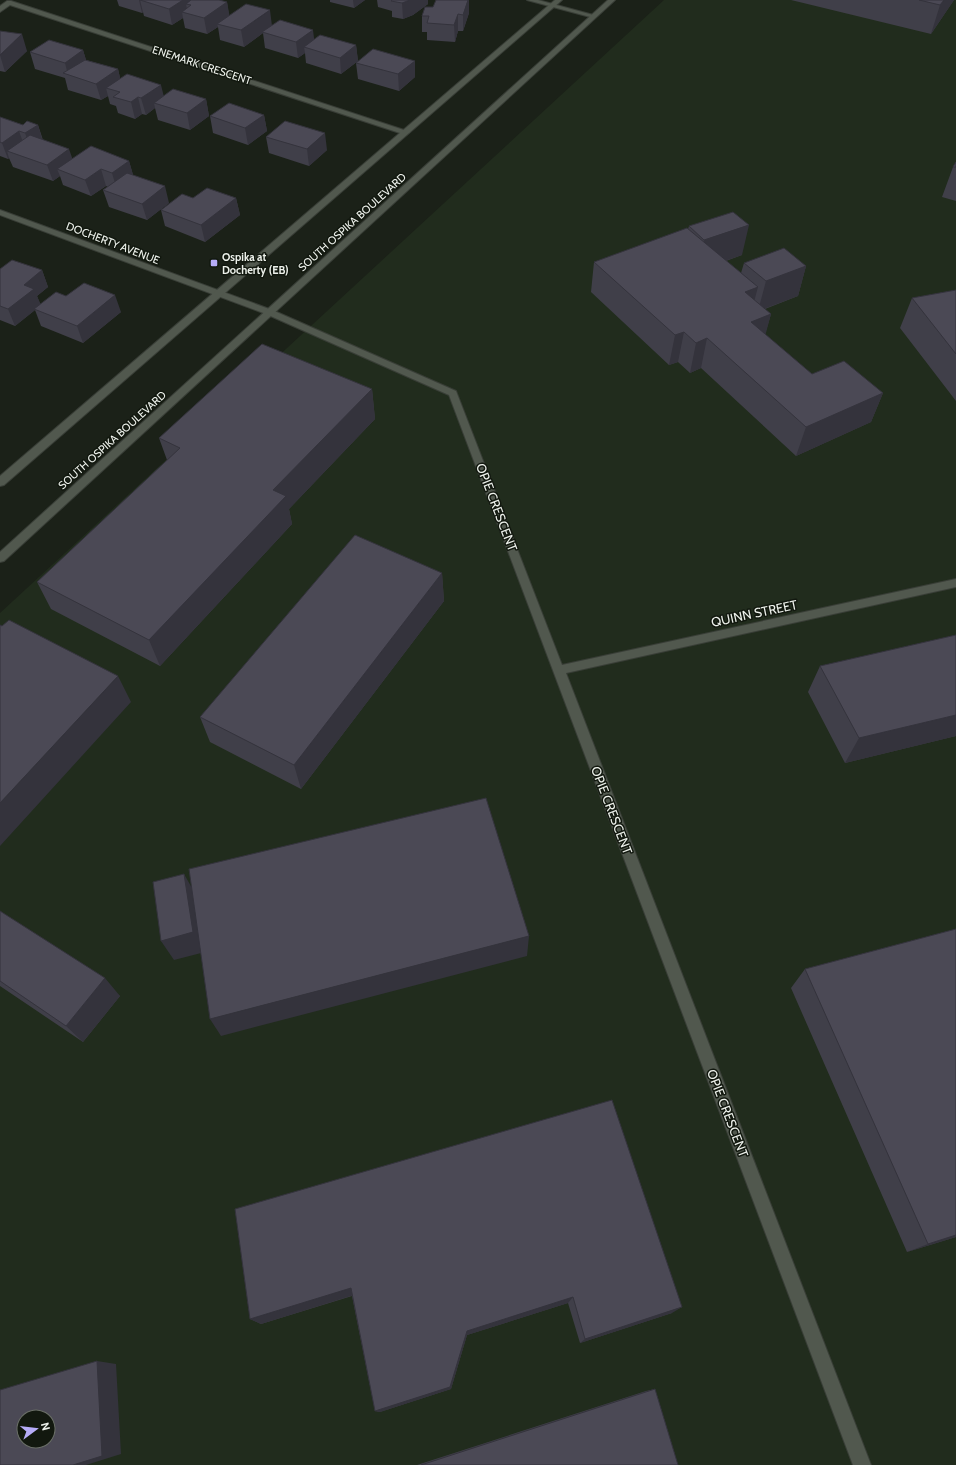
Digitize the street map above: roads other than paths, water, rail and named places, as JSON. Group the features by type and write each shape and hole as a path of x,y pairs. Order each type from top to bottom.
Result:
{"street":[{"path":"530,0 556,3 594,16"},
{"name":"SOUTH OSPIKA BOULEVARD","path":"2,552 612,0"},
{"name":"ENEMARK CRESCENT","path":"0,10 9,2 406,132"},
{"path":"0,482 556,3"},
{"name":"DOCHERTY AVENUE","path":"0,212 218,294"},
{"name":"OPIE CRESCENT","path":"218,294 269,312 453,393 862,1465"},
{"name":"QUINN STREET","path":"559,670 956,583"}],"place":[{"name":"Ospika at Docherty (EB)","path":"214,263"}]}
